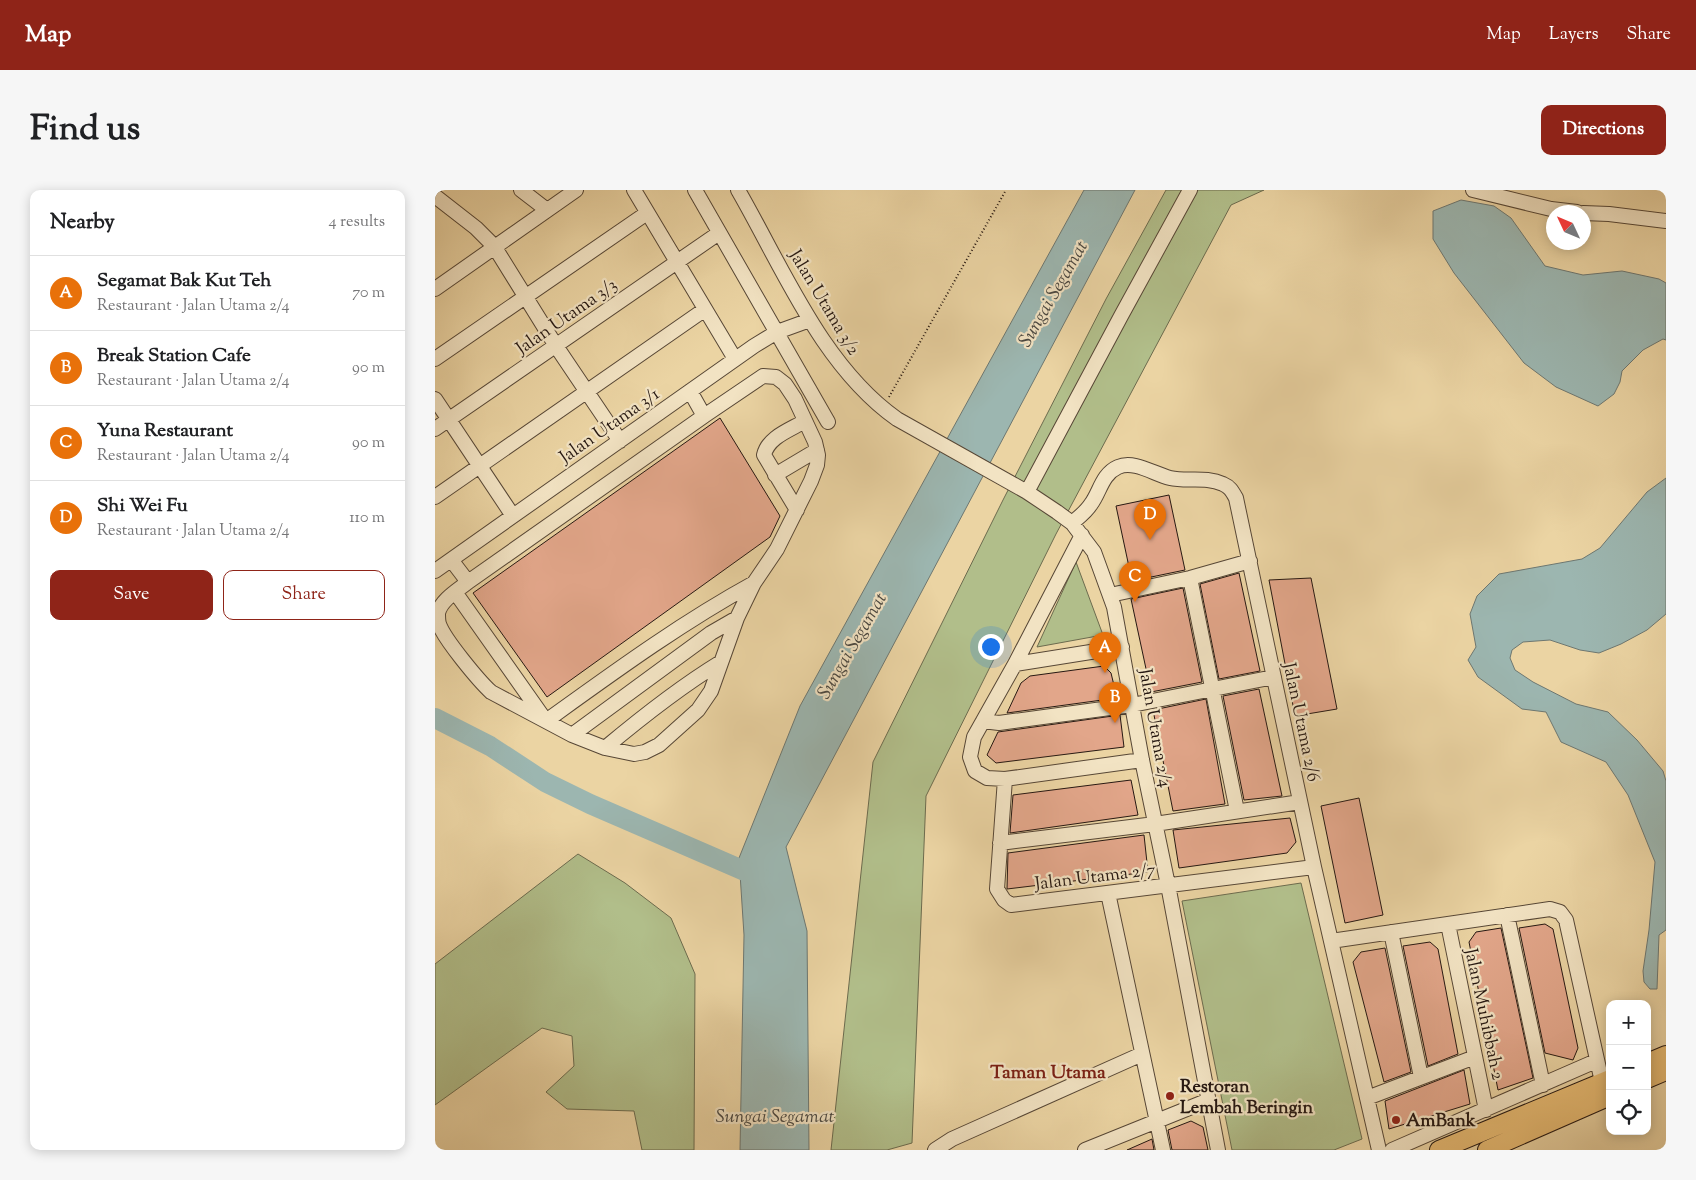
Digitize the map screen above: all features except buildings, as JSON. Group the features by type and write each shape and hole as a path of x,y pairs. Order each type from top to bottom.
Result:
{"main road":[{"path":"1651,1061 1666,1055"},
{"path":"1651,1077 1666,1071"},
{"path":"1439,1150 1606,1085"},
{"path":"1494,1149 1606,1086"}],"street":[{"path":"521,190 547,210"},
{"path":"435,289 576,190"},
{"path":"634,190 735,359"},
{"path":"695,190 828,422"},
{"name":"Jalan Utama 3/2","path":"738,190 810,320 858,386 897,419"},
{"path":"1022,490 1190,190"},
{"path":"1473,190 1546,208"},
{"path":"435,196 476,228 494,246 524,297 620,440"},
{"path":"435,359 647,213"},
{"path":"1591,213 1666,221"},
{"name":"Jalan Utama 3/3","path":"435,429 719,233"},
{"path":"435,497 704,310"},
{"name":"Jalan Utama 3/1","path":"435,571 452,561 735,359 777,332 810,320"},
{"path":"763,376 776,377 785,384 805,422 817,450 817,465 811,481 777,549 754,583 737,618 711,691 698,710 659,745 645,752 633,754 605,748 571,735 491,692 447,638 438,623 439,611 445,601 467,582 763,376"},
{"path":"690,391 704,416"},
{"path":"435,399 513,516"},
{"name":"Jalan Utama 2/4","path":"897,419 1022,490 1072,523 1094,552 1110,596 1122,647 1141,760 1168,886 1218,1150"},
{"path":"797,510 764,455 766,447 772,440 805,422"},
{"path":"775,475 817,450"},
{"name":"Jalan Utama 2/6","path":"1072,523 1085,512 1099,487 1109,474 1118,467 1129,465 1173,479 1201,479 1222,483 1231,489 1236,498 1314,867 1379,1150"},
{"path":"1082,535 974,738 970,757 975,771 987,778 1005,779 1141,760"},
{"path":"452,561 467,582"},
{"path":"1110,596 1190,578 1250,561"},
{"path":"1190,578 1237,811"},
{"path":"546,721 666,636 707,609 754,583"},
{"path":"455,592 546,721"},
{"path":"571,735 711,633 737,618"},
{"path":"1015,664 1122,647"},
{"path":"605,748 640,718 721,662"},
{"path":"983,721 999,723 1132,705 1213,690 1274,676"},
{"name":"Jalan Utama 2/7","path":"1005,779 997,889 1004,900 1011,904 1108,894 1314,867"},
{"path":"1000,843 1155,824 1300,802"},
{"path":"1108,894 1155,1120 1163,1150"},
{"path":"1331,940 1550,909 1559,912 1566,920 1596,1061 1606,1083"},
{"path":"1507,915 1543,1085"},
{"name":"Jalan Muhibbah 2","path":"1448,924 1486,1110"},
{"path":"1391,932 1421,1077"},
{"path":"935,1150 952,1139 1142,1054"},
{"path":"1367,1098 1475,1057"},
{"path":"1392,1150 1596,1061"},
{"path":"1085,1150 1155,1120 1209,1100"},
{"path":"1491,1129 1494,1149"}],"path":[{"path":"883,409 1005,190"}],"green space":[{"path":"1166,190 1264,190 1231,205 1056,534 926,796 912,1143 887,1150 831,1150 873,762 1003,500 1106,299"},
{"path":"1076,562 1103,635 1037,647"},
{"path":"578,854 625,883 671,918 695,974 694,1150 642,1150 634,1111 567,1109 546,1092 574,1066 572,1036 542,1028 435,1105 435,964"},
{"path":"1301,883 1362,1139 1334,1150 1232,1150 1182,901"}],"water":[{"name":"Sungai Segamat","path":"1084,190 1135,190 786,847 807,931 809,1150 740,1150 744,935 739,858 800,706"},
{"path":"1461,200 1494,206 1511,218 1545,266 1583,275 1622,271 1659,279 1666,283 1666,340 1663,339 1643,350 1622,371 1620,382 1614,394 1598,406 1556,387 1524,363 1454,273 1433,239 1433,211"},
{"path":"1666,478 1666,614 1647,630 1599,653 1580,650 1550,640 1523,642 1512,650 1510,658 1515,670 1533,682 1576,704 1608,712 1637,740 1663,771 1666,781 1666,930 1659,935 1657,989 1650,989 1644,982 1643,971 1655,862 1628,795 1606,762 1561,742 1546,712 1522,709 1478,677 1468,660 1476,647 1470,614 1477,596 1499,574 1582,559 1600,548 1647,492"}],"waterway":[{"path":"435,718 490,746 545,782 590,804 761,878"}],"place":[{"name":"Shi Wei Fu","path":"1150,540"},
{"name":"Yuna Restaurant","path":"1135,602"},
{"name":"Segamat Bak Kut Teh","path":"1105,673"},
{"name":"Break Station Cafe","path":"1115,723"},
{"name":"Restoran Lembah Beringin","path":"1170,1096"},
{"name":"AmBank","path":"1396,1120"}],"district":[{"name":"Taman Utama","path":"1048,1071"}]}
